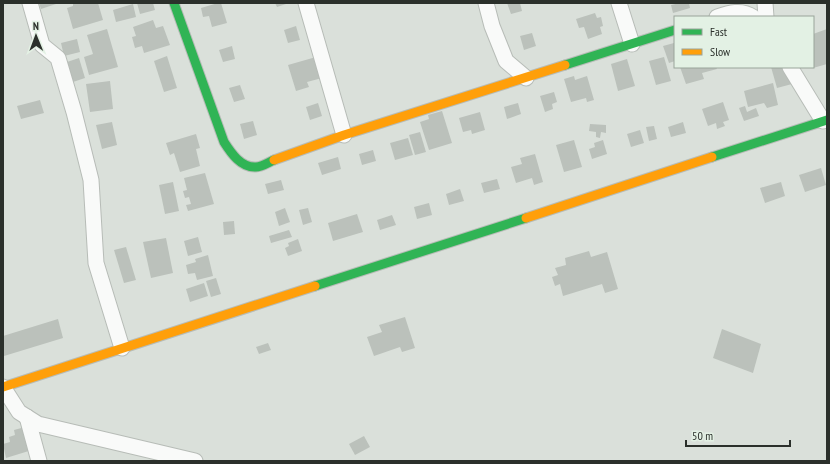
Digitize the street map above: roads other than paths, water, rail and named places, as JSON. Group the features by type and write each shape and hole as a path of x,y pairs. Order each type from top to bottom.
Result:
{"street":[{"path":"30,3 42,45 58,58 74,112 91,180 96,263 122,348"},
{"path":"174,3 224,142 235,159 245,165 256,167 344,135 674,30"},
{"path":"306,3 344,135"},
{"path":"486,3 492,26 506,61 526,78"},
{"path":"619,3 632,44"},
{"path":"765,3 766,16"},
{"path":"720,16 731,12 740,12 750,16"},
{"path":"195,461 38,424 19,412 3,387 825,120 791,68"},
{"path":"27,417 39,461"}]}
